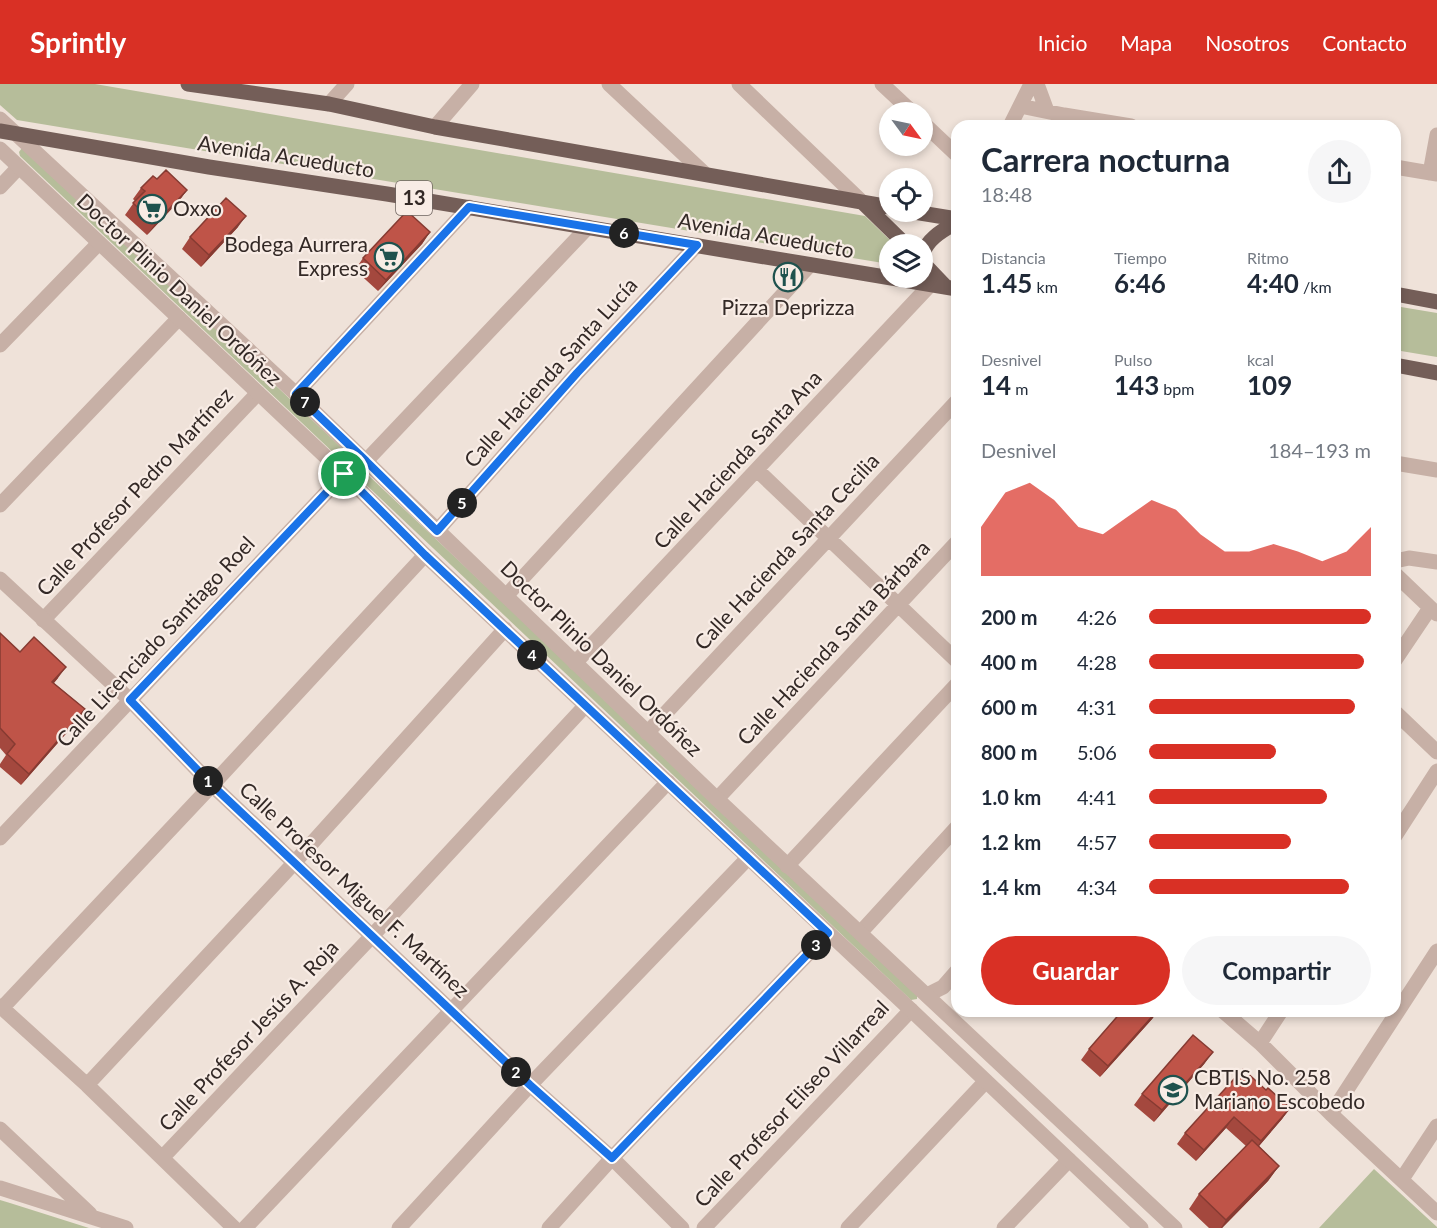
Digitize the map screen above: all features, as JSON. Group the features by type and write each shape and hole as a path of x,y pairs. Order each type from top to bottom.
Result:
{"main road":[{"path":"188,84 224,86 329,104 435,126 879,205"},
{"name":"Avenida Acueducto","path":"0,131 209,167 469,207 948,289"},
{"path":"862,202 895,234"},
{"path":"933,216 951,220"},
{"path":"933,238 951,225"},
{"path":"933,271 948,289"},
{"path":"1401,295 1437,302"},
{"path":"1401,366 1437,373"}],"street":[{"path":"329,104 347,84"},
{"path":"435,126 472,84"},
{"path":"609,84 705,174"},
{"path":"739,84 862,202"},
{"path":"882,84 901,102"},
{"path":"1013,120 1031,84"},
{"path":"1037,84 1051,117"},
{"path":"1020,106 1051,117 1078,120"},
{"name":"Doctor Plinio Daniel Ordóñez","path":"0,119 296,394 787,866 1175,1228"},
{"path":"933,132 951,149"},
{"path":"1401,168 1434,173 1437,135"},
{"name":"Doctor Plinio Daniel Ordóñez","path":"0,149 344,474 425,555 1141,1228"},
{"path":"0,187 18,168"},
{"path":"296,394 469,207"},
{"name":"Calle Licenciado Santiago Roel","path":"0,838 344,474 366,461 588,227"},
{"path":"0,345 99,243"},
{"name":"Calle Hacienda Santa Lucía","path":"437,531 577,373 697,245"},
{"path":"506,596 810,265"},
{"name":"Calle Hacienda Santa Ana","path":"575,663 757,470 948,289"},
{"path":"0,505 179,318"},
{"name":"Calle Profesor Pedro Martínez","path":"43,620 258,393"},
{"name":"Calle Hacienda Santa Cecilia","path":"647,733 951,407"},
{"path":"1401,464 1437,470"},
{"path":"757,470 951,655"},
{"name":"Calle Hacienda Santa Bárbara","path":"717,799 951,548"},
{"path":"234,1228 87,1085 1,1007 212,785 425,555"},
{"path":"1401,560 1410,558 1437,562"},
{"name":"Calle Profesor Miguel F. Martínez","path":"0,579 130,700 212,785 530,1085 612,1158 682,1228"},
{"path":"1401,580 1433,611 1401,652"},
{"path":"87,1085 294,863 505,629"},
{"path":"787,866 951,690"},
{"name":"Calle Profesor Jesús A. Roja","path":"162,1158 585,706"},
{"path":"1401,718 1437,752"},
{"path":"1401,827 1437,771"},
{"path":"245,1228 668,782"},
{"path":"860,933 951,833"},
{"path":"399,1228 530,1085 748,858"},
{"path":"549,1228 612,1158 828,933"},
{"path":"1401,1006 1437,951"},
{"name":"Calle Profesor Eliseo Villarreal","path":"704,1228 911,1010 927,995 943,987 951,978"},
{"path":"1230,1017 1437,1213"},
{"path":"1260,1043 1277,1017"},
{"path":"1331,1114 1394,1017"},
{"path":"848,1228 986,1082"},
{"path":"1402,1179 1437,1126"},
{"path":"0,1129 94,1218"},
{"path":"1004,1228 1069,1160"},
{"path":"0,1188 126,1228"}],"green space":[{"path":"0,84 95,84 865,216 884,234 879,234 879,262 17,120 0,105"},
{"path":"22,148 26,149 346,452 346,457 339,458 20,156 19,152"},
{"path":"1401,307 1437,313 1437,357 1401,351"},
{"path":"362,474 367,474 917,993 917,999 911,1000 361,480"},
{"path":"1374,1169 1437,1227 1437,1228 1319,1228"},
{"path":"0,1200 10,1203 89,1228 0,1228"}],"building":[{"name":"Oxxo","path":"166,170 187,190 155,224 133,203 145,191 141,188 153,176 157,179"},
{"path":"226,198 246,216 209,255 190,237"},
{"name":"Bodega Aurrera Express","path":"407,211 430,232 386,280 363,258"},
{"path":"0,633 20,652 34,637 66,667 52,682 85,709 29,774 7,754 15,744 0,728"},
{"path":"1117,1017 1152,1017 1108,1066 1089,1049"},
{"path":"1193,1035 1213,1052 1162,1110 1142,1094"},
{"path":"1243,1069 1290,1108 1261,1141 1234,1117 1204,1150 1185,1133"},
{"path":"1252,1140 1279,1166 1226,1220 1199,1194"}],"place":[{"name":"Oxxo","path":"152,209"},
{"name":"Bodega Aurrera Express","path":"389,257"},
{"name":"Pizza Deprizza","path":"788,277"},
{"name":"CBTIS No. 258 Mariano Escobedo","path":"1173,1090"}],"route":[{"path":"344,474 130,700 212,785 530,1085 612,1158 828,933 425,555 344,474 366,461 437,531 577,373 697,245 469,207 296,394 366,461 344,474"}]}
